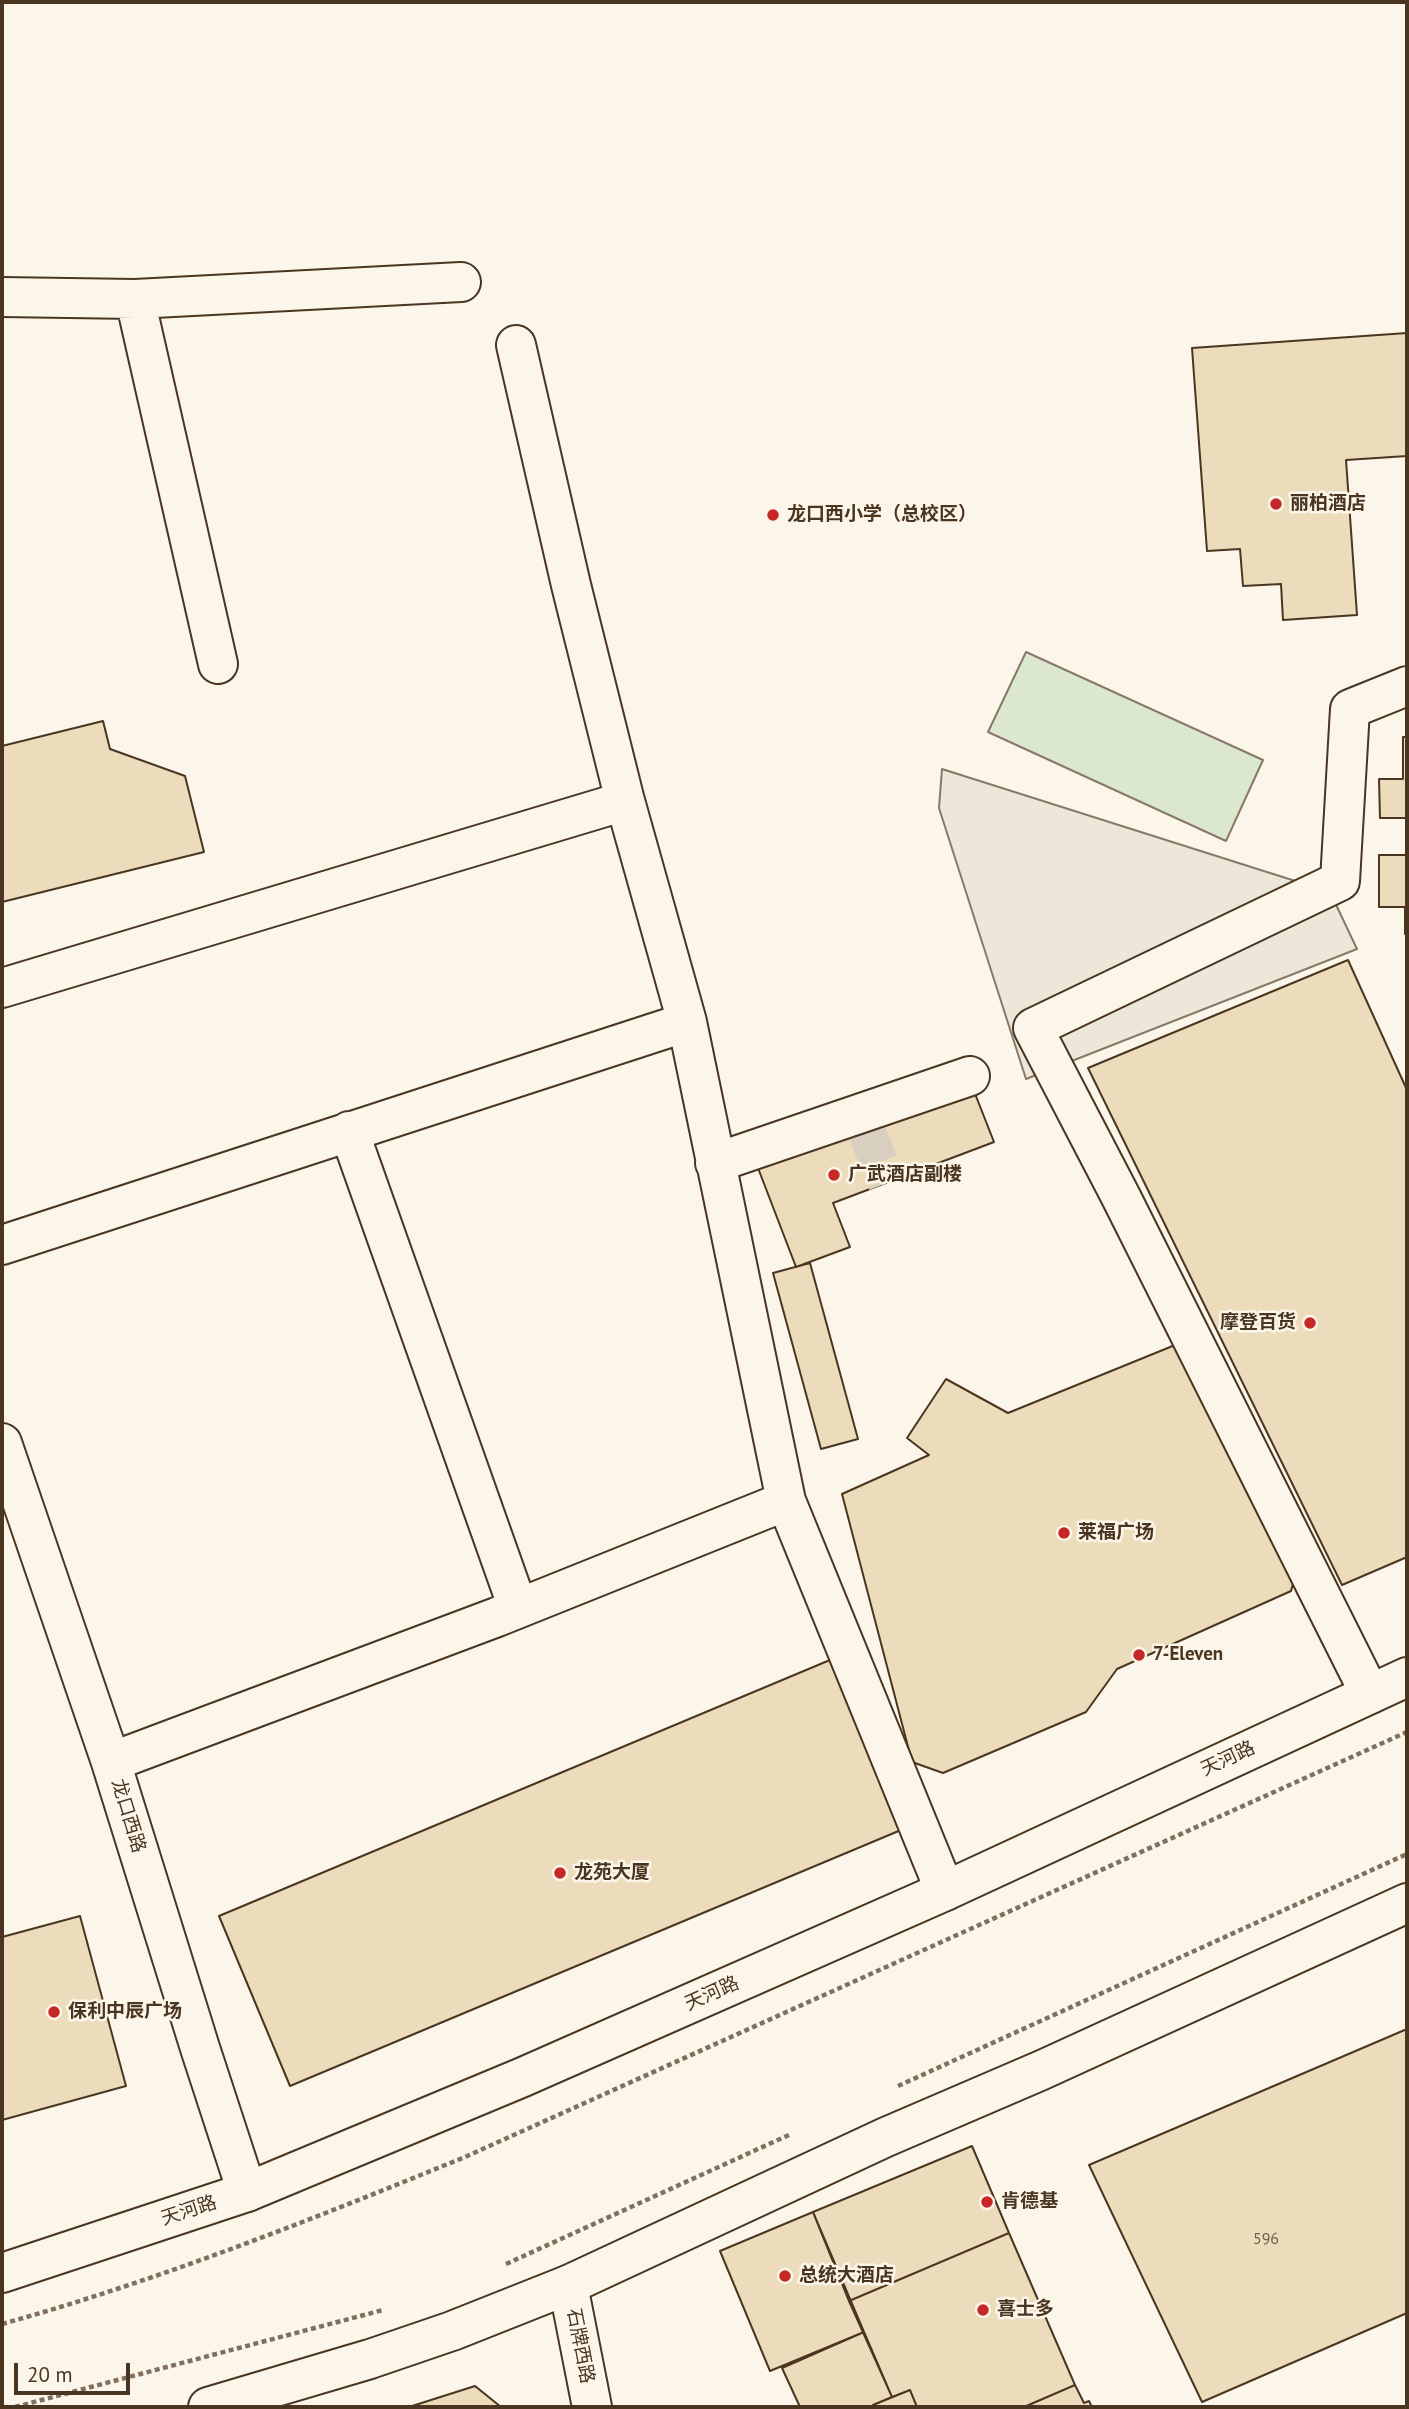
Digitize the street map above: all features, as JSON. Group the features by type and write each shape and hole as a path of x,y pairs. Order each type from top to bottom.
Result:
{"main road":[{"path":"2,297 135,299 461,282"},
{"path":"135,299 218,664"},
{"path":"516,345 571,585 625,801 687,1022 786,1501 945,1891"},
{"path":"1370,1694 1128,1209 1033,1028 1340,881 1350,709 1407,686"},
{"path":"2,988 625,801"},
{"path":"2,1245 687,1022"},
{"path":"715,1163 862,1120 970,1076"},
{"path":"349,1131 518,1608"},
{"name":"龙口西路","path":"2,1443 111,1762 195,2035 247,2192"},
{"path":"111,1762 518,1608 786,1501"},
{"name":"天河路","path":"2,2273 247,2192 523,2077 945,1891 1407,1677"},
{"path":"208,2407 370,2359 440,2335 568,2284 886,2137 1042,2070 1407,1903"},
{"name":"石牌西路","path":"568,2284 592,2407"}],"path":[{"path":"2,2324 57,2309 207,2258 332,2212 465,2157 1407,1732"},
{"path":"887,2091 1407,1854"},
{"path":"495,2269 798,2131"},
{"path":"15,2407 385,2309"}],"green space":[{"path":"1026,652 1263,760 1226,841 988,732"}],"shaded area":[{"path":"942,769 1330,892 1357,949 1026,1079 939,808"}],"building":[{"name":"丽柏酒店","path":"1407,333 1407,456 1346,460 1357,615 1283,620 1281,584 1243,586 1240,549 1207,551 1192,348"},
{"path":"103,721 110,749 185,776 204,852 2,902 2,746"},
{"path":"1403,737 1407,737 1407,818 1380,818 1379,779 1403,779"},
{"path":"1379,855 1407,855 1407,934 1405,907 1379,907"},
{"name":"摩登百货","path":"1348,960 1407,1090 1407,1557 1342,1585 1088,1068"},
{"name":"广武酒店副楼","path":"972,1086 994,1142 833,1203 850,1247 796,1267 758,1168"},
{"path":"810,1263 858,1439 821,1449 773,1273"},
{"name":"莱福广场","path":"1180,1343 1296,1573 1291,1591 1117,1669 1086,1712 943,1773 912,1762 842,1494 929,1455 907,1438 946,1379 1008,1413"},
{"name":"龙苑大厦","path":"830,1660 901,1830 290,2086 219,1916"},
{"name":"保利中辰广场","path":"80,1916 126,2086 2,2120 2,1937"},
{"path":"1407,2029 1407,2313 1202,2402 1089,2165"},
{"path":"972,2146 1009,2233 849,2301 813,2212"},
{"name":"总统大酒店","path":"813,2212 864,2332 770,2371 720,2251"},
{"path":"1009,2233 1075,2385 1024,2407 917,2407 910,2390 892,2397 849,2301"},
{"path":"864,2332 892,2397 873,2405 874,2407 800,2407 782,2368"},
{"path":"1075,2385 1084,2403 1089,2401 1092,2407 1024,2407"},
{"path":"475,2386 501,2407 409,2407"},
{"path":"910,2390 917,2407 873,2405"}],"tunnel":[{"path":"865,1127 887,1183"}],"place":[{"name":"丽柏酒店","path":"1276,504"},
{"name":"龙口西小学（总校区）","path":"773,515"},
{"name":"广武酒店副楼","path":"834,1175"},
{"name":"摩登百货","path":"1310,1323"},
{"name":"莱福广场","path":"1064,1533"},
{"name":"7-Eleven","path":"1139,1655"},
{"name":"龙苑大厦","path":"560,1873"},
{"name":"保利中辰广场","path":"54,2012"},
{"name":"肯德基","path":"987,2202"},
{"name":"总统大酒店","path":"785,2276"},
{"name":"喜士多","path":"983,2310"}]}
